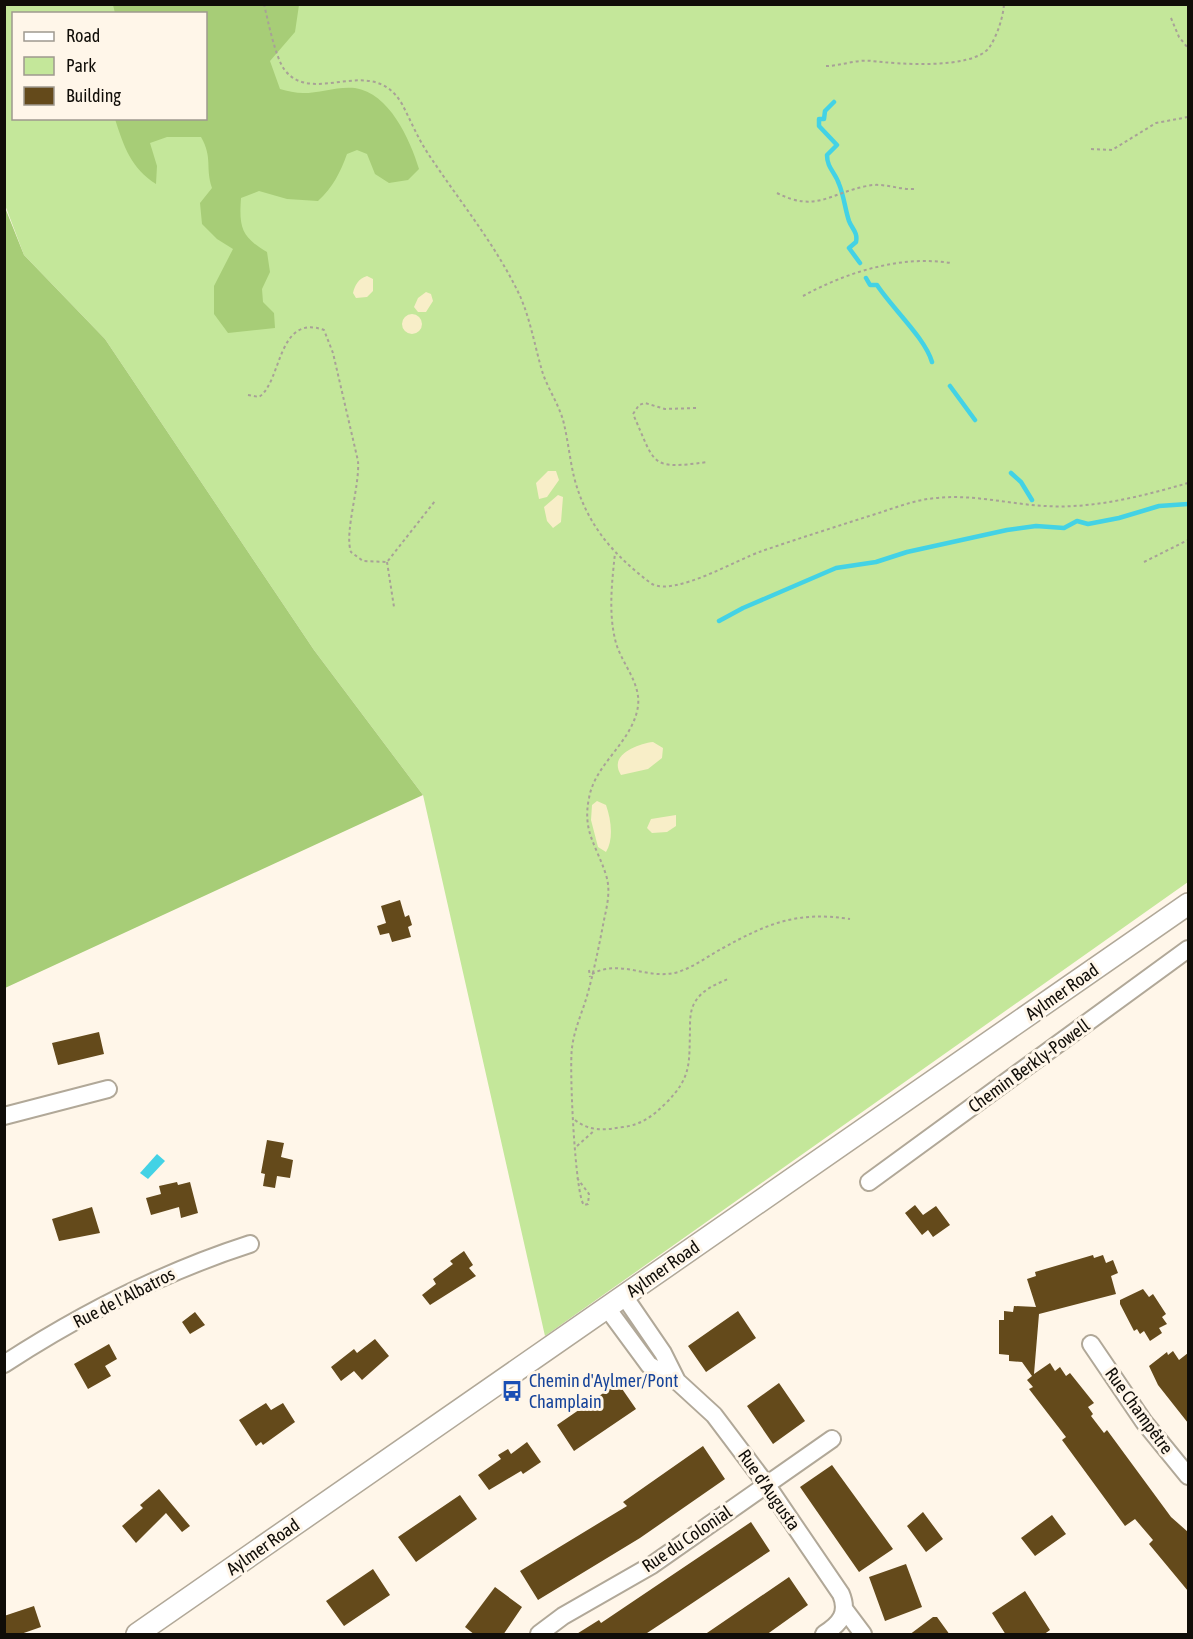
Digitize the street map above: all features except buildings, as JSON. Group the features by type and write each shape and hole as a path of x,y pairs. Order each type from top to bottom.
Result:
{"main road":[{"name":"Aylmer Road","path":"137,1635 1188,904"}],"street":[{"name":"Chemin Berkly-Powell","path":"869,1182 1188,949"},
{"path":"4,1116 108,1089"},
{"name":"Rue de l'Albatros","path":"4,1364 92,1312 139,1288 181,1269 250,1244"},
{"name":"Rue d'Augusta","path":"616,1302 649,1365 678,1382 714,1415 766,1484 841,1594 845,1610 863,1635"},
{"name":"Rue Champêtre","path":"1091,1344 1144,1422 1188,1476"},
{"name":"Rue du Colonial","path":"539,1635 563,1616 652,1565 832,1439"},
{"path":"824,1635 835,1627 845,1610"}],"path":[{"path":"264,4 281,65 290,76 314,85 348,79 368,80 387,89 401,102 414,132 474,217 518,293 532,329 544,376 564,423 575,479 593,526 615,553 652,585 669,588 744,557 819,531 927,499 951,497 1038,506 1080,506 1124,499 1188,483"},
{"path":"826,66 869,61 922,65 955,62 974,56 988,49 999,27 1004,4"},
{"path":"1171,18 1179,37 1188,48"},
{"path":"1091,149 1112,150 1156,123 1188,117"},
{"path":"777,193 795,202 804,202 836,196 869,185 898,190 914,189"},
{"path":"803,296 838,279 882,266 928,259 951,262"},
{"path":"248,395 259,398 265,394 283,348 297,333 315,326 324,330 333,353 358,461 359,476 350,548 356,558 363,561 387,562"},
{"path":"696,408 665,409 645,403 639,405 633,414 651,456 659,464 670,466 707,462"},
{"path":"394,607 387,562 435,501"},
{"path":"1144,562 1188,540"},
{"path":"577,1178 589,1194 588,1204 584,1205 580,1201 577,1178 572,1048 591,980 609,891 606,876 588,831 586,813 589,795 600,771 629,729 638,705 637,689 613,632 611,606 615,553"},
{"path":"592,974 620,966 655,974 677,972 737,940 789,919 816,915 850,919"},
{"path":"589,970 591,980"},
{"path":"575,1120 582,1126 596,1130 642,1122 653,1115 681,1088 690,1064 690,1024 694,1002 708,989 728,978"},
{"path":"575,1149 596,1130"}],"green space":[{"path":"5,5 1188,5 1188,882 545,1336 423,795 314,650 105,339 24,255 5,205"},
{"path":"113,5 299,5 295,32 270,61 280,89 303,93 355,88 367,92 388,108 404,132 419,169 408,180 389,183 375,174 367,154 357,150 347,154 336,179 318,201 287,199 259,191 241,198 243,230 258,247 267,252 270,272 262,289 263,302 274,313 275,328 228,333 214,314 214,286 233,249 217,239 202,224 200,203 212,188 207,151 201,137 167,137 150,143 157,166 156,184 134,164 115,120 207,120 207,12 115,12"},
{"path":"4,205 24,255 105,339 314,650 423,795 5,988"}],"sand":[{"path":"367,276 373,279 373,291 367,297 356,298 353,293 356,285"},
{"path":"426,292 431,294 433,301 426,312 418,312 414,307 418,298"},
{"path":"412,314 419,317 422,324 419,331 412,334 405,331 402,324 405,317"},
{"path":"548,471 556,471 559,480 547,497 539,499 536,483"},
{"path":"558,495 563,497 561,522 553,528 547,521 544,507"},
{"path":"653,742 663,748 662,758 648,769 621,775 618,762 621,756 632,748"},
{"path":"597,801 606,805 609,816 611,835 606,852 598,847 591,820 592,805"},
{"path":"676,815 676,826 667,832 652,833 647,828 651,819"}],"water":[{"path":"157,1154 165,1161 148,1179 140,1173"}],"waterway":[{"path":"834,102 825,111 824,119 819,119 819,126 837,145 827,155 827,159 839,184 849,221 856,236 856,242 849,248 860,263"},
{"path":"866,278 870,285 877,285 923,343 932,362"},
{"path":"950,386 975,420"},
{"path":"1011,473 1021,482 1032,500"},
{"path":"719,621 743,608 836,568 876,562 907,552 1007,530 1036,526 1064,528 1077,521 1088,524 1119,518 1159,506 1188,504"}],"place":[{"name":"Chemin d'Aylmer/Pont Champlain","path":"512,1391"}]}
